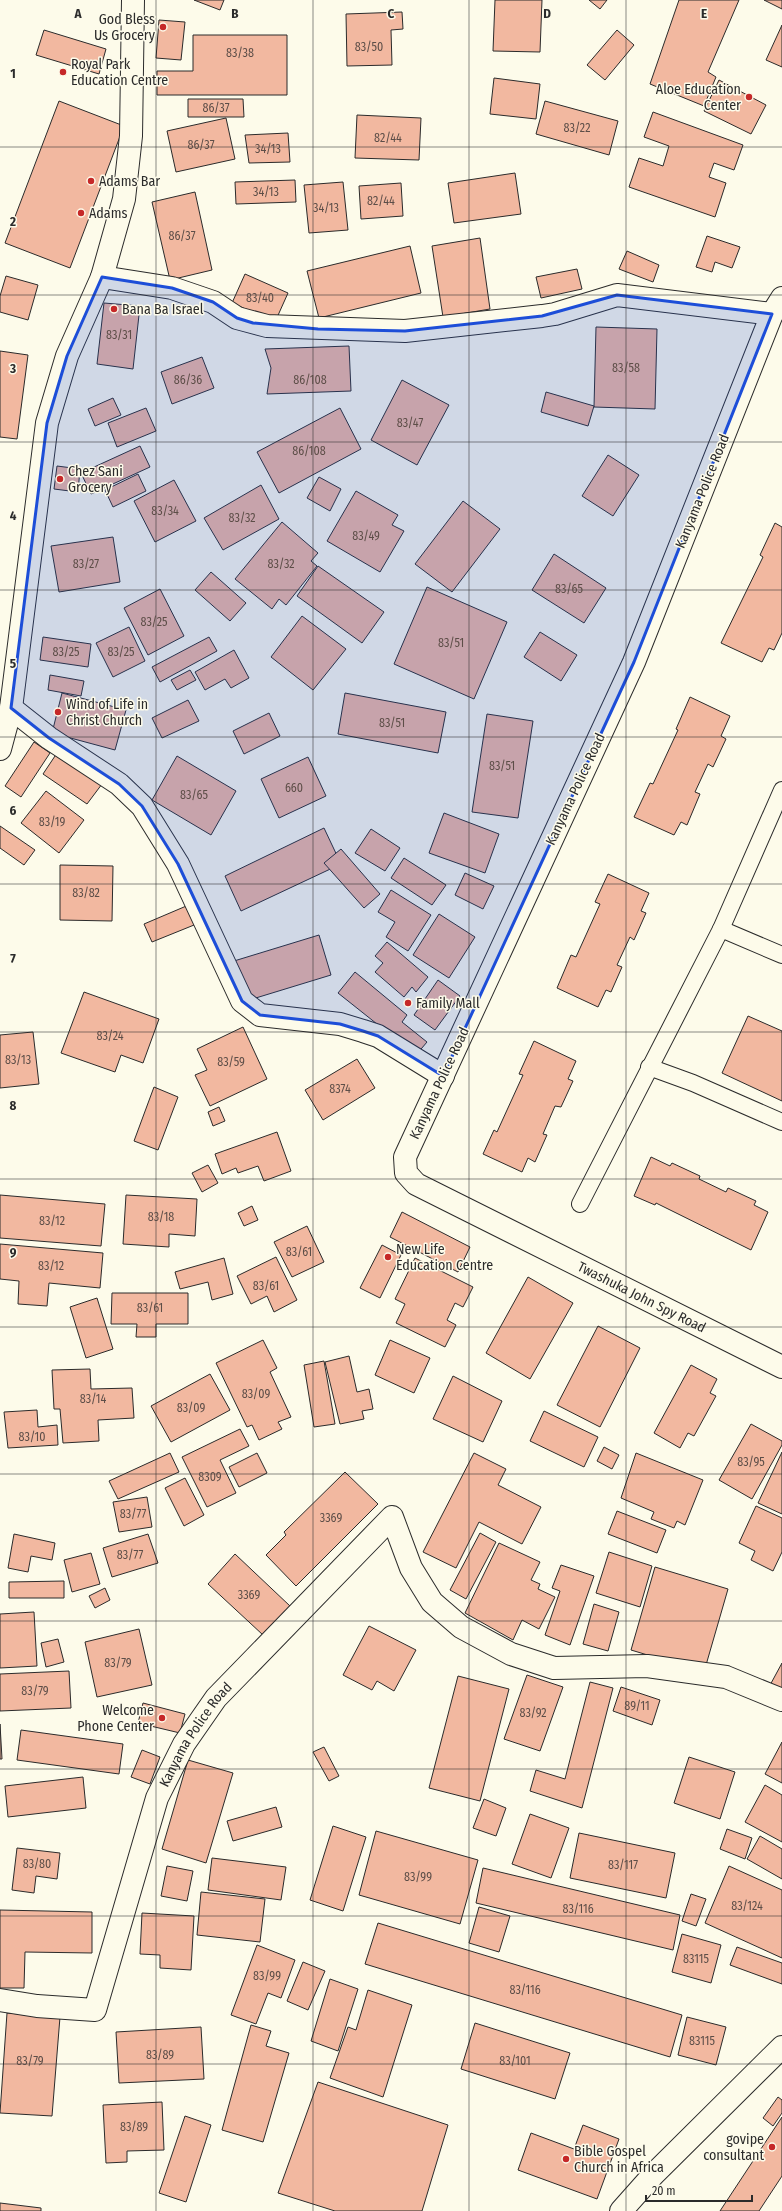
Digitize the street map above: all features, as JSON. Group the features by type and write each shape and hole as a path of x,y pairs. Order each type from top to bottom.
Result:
{"street":[{"path":"0,749 11,708 47,422 67,356 102,277 124,199 131,136 133,0"},
{"path":"102,277 172,288 213,302 237,318 253,323 267,326 311,328 405,331 556,314 617,295 777,306"},
{"name":"Kanyama Police Road","path":"503,1226 416,1184 406,1173 405,1157 634,662 777,306"},
{"path":"11,708 49,738 119,784 142,806 178,864 242,1001 260,1014 340,1024 378,1036 442,1076"},
{"name":"Twashuka John Spy Road","path":"503,1226 782,1367"},
{"name":"Kanyama Police Road","path":"0,2000 37,2006 95,2010 133,1875 157,1798 184,1744 216,1698 392,1517 411,1568 432,1602 461,1627 511,1654 554,1668 647,1666 726,1677 782,1700"},
{"path":"621,2211 653,2175 782,2047"}],"lane":[{"path":"580,1204 721,929 782,790"},
{"path":"721,929 782,955"},
{"path":"649,1067 693,1083 782,1122"}],"highlighted area":[{"path":"102,277 172,288 213,302 237,318 253,323 318,329 405,331 542,316 617,295 772,314 634,662 443,1076 378,1036 363,1031 340,1024 260,1015 242,1001 178,864 142,806 119,784 49,738 11,708 47,423 67,356"}],"building":[{"path":"194,0 224,0 220,10"},
{"path":"495,0 542,0 540,52 493,51"},
{"path":"589,0 607,0 600,9"},
{"name":"Aloe Education Center","path":"679,0 739,0 708,72 716,77 704,106 650,84"},
{"path":"764,0 782,0 782,9"},
{"path":"402,12 403,29 391,30 392,65 347,66 346,14"},
{"path":"159,20 185,22 181,60 156,58"},
{"path":"782,25 782,67 766,60"},
{"path":"44,30 106,49 99,74 36,55"},
{"path":"617,30 634,45 605,80 587,65"},
{"path":"193,35 287,35 287,95 157,95 157,71 193,71"},
{"path":"494,78 540,84 536,119 490,114"},
{"name":"Aloe Education Center","path":"719,80 766,105 751,134 704,111"},
{"path":"188,99 243,99 244,117 188,117"},
{"path":"59,101 124,126 70,268 5,243"},
{"path":"545,101 618,121 609,155 536,134"},
{"path":"653,112 743,145 734,170 714,163 709,177 726,183 715,217 629,187 639,158 663,166 669,146 644,137"},
{"path":"357,115 421,118 419,160 355,158"},
{"path":"226,118 235,159 176,172 167,131"},
{"path":"288,133 290,162 249,163 245,135"},
{"path":"515,173 521,214 454,223 448,183"},
{"path":"295,180 296,202 236,204 235,182"},
{"path":"343,182 348,230 309,233 304,185"},
{"path":"401,183 403,216 361,219 359,186"},
{"path":"195,192 212,270 170,280 152,202"},
{"path":"707,236 740,247 732,268 715,262 712,272 696,267"},
{"path":"480,238 490,309 443,317 432,246"},
{"path":"410,246 421,293 319,318 307,271"},
{"path":"627,251 659,265 653,282 619,269"},
{"path":"577,269 582,289 541,298 536,277"},
{"path":"245,274 288,293 275,322 232,303"},
{"path":"6,276 38,285 28,320 0,312 0,296"},
{"path":"104,303 140,306 133,369 97,364"},
{"path":"596,327 657,329 655,409 594,407"},
{"path":"349,346 351,391 267,394 271,368 265,349"},
{"path":"0,351 28,355 17,439 0,437"},
{"path":"202,357 214,388 172,404 161,372"},
{"path":"402,380 449,405 417,465 371,440"},
{"path":"546,392 594,406 588,426 541,412"},
{"path":"113,398 121,415 95,426 88,409"},
{"path":"146,408 156,431 117,447 108,423"},
{"path":"340,408 361,449 279,493 257,452"},
{"path":"140,446 150,467 91,494 81,473"},
{"path":"608,455 639,475 613,516 582,496"},
{"path":"57,466 80,469 78,492 54,489"},
{"path":"138,474 146,491 113,507 105,490"},
{"path":"319,477 341,489 330,511 307,498"},
{"path":"174,480 196,521 155,542 134,501"},
{"path":"261,485 279,519 223,550 204,518"},
{"path":"356,491 398,515 392,525 404,531 380,572 327,541"},
{"path":"463,501 500,529 452,592 415,564"},
{"path":"282,522 318,553 311,561 317,566 286,605 279,599 272,609 235,579"},
{"path":"775,523 782,527 782,633 774,650 769,648 762,662 721,643 763,557 760,555"},
{"path":"113,537 120,582 59,592 51,546"},
{"path":"554,554 606,588 584,623 532,590"},
{"path":"318,566 384,612 362,643 297,596"},
{"path":"211,572 246,603 230,621 195,590"},
{"path":"427,587 507,622 474,699 394,664"},
{"path":"160,589 184,636 148,655 124,608"},
{"path":"302,616 346,649 313,690 271,657"},
{"path":"129,627 145,661 113,677 96,643"},
{"path":"540,632 577,655 561,681 524,657"},
{"path":"43,637 91,644 88,667 40,660"},
{"path":"209,637 217,651 160,682 152,667"},
{"path":"234,650 249,678 231,688 225,679 205,690 195,672"},
{"path":"190,670 196,680 177,690 171,680"},
{"path":"50,675 84,681 81,696 48,690"},
{"path":"62,693 126,710 115,750 52,733"},
{"path":"345,693 446,712 438,753 338,734"},
{"path":"690,697 730,716 721,736 726,739 713,767 708,764 695,792 700,794 687,825 681,822 674,835 634,817 650,783 653,784 678,730 676,729"},
{"path":"188,700 199,721 162,738 152,718"},
{"path":"269,713 280,736 244,754 233,731"},
{"path":"487,714 533,721 518,818 472,812"},
{"path":"34,742 50,753 21,797 5,786"},
{"path":"57,753 102,784 87,804 43,774"},
{"path":"177,756 236,791 211,835 152,800"},
{"path":"308,757 326,796 279,818 261,779"},
{"path":"46,791 84,820 59,853 21,823"},
{"path":"444,813 499,834 485,873 429,853"},
{"path":"0,826 35,850 24,865 0,848"},
{"path":"324,828 341,864 241,911 225,876"},
{"path":"371,829 400,848 385,871 355,853"},
{"path":"341,849 380,894 364,908 324,863"},
{"path":"404,858 446,885 432,905 391,878"},
{"path":"60,865 113,866 112,921 60,920"},
{"path":"465,873 494,886 483,909 455,895"},
{"path":"608,874 649,893 641,911 646,913 634,940 630,937 617,965 622,967 611,992 606,990 598,1007 557,988 571,955 576,957 600,904 595,902"},
{"path":"391,890 431,915 408,951 386,937 395,922 378,912"},
{"path":"191,904 199,923 152,942 144,924"},
{"path":"439,914 475,937 449,978 413,955"},
{"path":"319,935 331,975 246,1001 234,961"},
{"path":"387,942 428,977 416,992 412,987 404,997 375,972 383,963 375,956"},
{"path":"355,972 407,1015 402,1022 427,1042 416,1055 338,993"},
{"path":"438,980 460,996 435,1030 414,1015"},
{"path":"84,992 159,1019 143,1063 121,1055 115,1072 61,1053"},
{"path":"748,1016 782,1031 782,1101 722,1073"},
{"path":"243,1027 267,1079 210,1106 195,1075 207,1070 197,1049"},
{"path":"33,1032 39,1084 0,1088 0,1035"},
{"path":"534,1041 576,1061 568,1079 573,1081 561,1107 555,1106 543,1134 547,1135 535,1162 528,1158 522,1172 483,1154 494,1130 497,1132 523,1075 519,1074"},
{"path":"357,1059 375,1088 323,1120 305,1090"},
{"path":"154,1087 178,1097 158,1150 134,1141"},
{"path":"219,1107 225,1121 213,1126 208,1112"},
{"path":"277,1132 291,1171 264,1181 258,1166 238,1173 236,1168 222,1174 215,1154"},
{"path":"651,1157 670,1166 672,1163 700,1176 699,1179 726,1192 728,1188 756,1201 754,1205 768,1212 751,1250 656,1203 655,1205 634,1196"},
{"path":"208,1165 218,1183 202,1192 192,1173"},
{"path":"0,1195 105,1204 101,1246 0,1238"},
{"path":"126,1195 197,1199 195,1236 169,1234 169,1247 123,1244"},
{"path":"252,1206 258,1220 244,1226 238,1213"},
{"path":"402,1212 470,1247 458,1272 390,1237"},
{"path":"307,1226 324,1262 292,1277 274,1242"},
{"path":"0,1244 103,1253 100,1288 49,1283 47,1306 18,1304 19,1281 0,1279"},
{"path":"382,1245 401,1255 380,1298 360,1288"},
{"path":"276,1257 297,1300 274,1312 267,1296 251,1304 237,1276"},
{"path":"224,1258 233,1294 212,1300 208,1282 180,1289 175,1272"},
{"path":"415,1258 473,1287 463,1307 455,1303 447,1320 456,1325 445,1347 396,1323 405,1304 395,1299"},
{"name":"New Life Education Centre","path":"528,1277 573,1303 530,1379 486,1353"},
{"path":"112,1293 188,1293 188,1324 156,1324 156,1337 136,1337 137,1324 111,1324"},
{"path":"97,1298 113,1349 86,1358 70,1307"},
{"path":"598,1326 640,1348 600,1427 557,1405"},
{"path":"263,1340 277,1368 270,1372 291,1417 278,1422 282,1429 259,1440 252,1425 247,1427 216,1363"},
{"path":"390,1340 430,1358 414,1393 375,1375"},
{"path":"349,1356 357,1392 369,1389 373,1409 362,1411 364,1419 340,1424 325,1362"},
{"path":"324,1361 335,1424 314,1427 304,1365"},
{"path":"691,1365 717,1379 710,1393 716,1396 694,1436 688,1433 680,1448 654,1433"},
{"path":"90,1369 91,1389 132,1388 134,1418 98,1420 99,1441 63,1443 60,1409 54,1409 52,1370"},
{"path":"210,1374 230,1410 171,1442 151,1406"},
{"path":"453,1376 502,1401 483,1442 433,1419"},
{"path":"37,1410 38,1427 57,1425 58,1445 8,1448 4,1412"},
{"path":"544,1411 598,1437 584,1467 530,1441"},
{"path":"751,1424 782,1441 782,1445 752,1499 719,1480"},
{"path":"240,1429 249,1446 220,1460 236,1493 207,1507 182,1457"},
{"path":"604,1447 619,1455 612,1469 597,1461"},
{"path":"782,1452 782,1514 758,1503"},
{"path":"170,1453 179,1472 118,1499 109,1481"},
{"path":"257,1453 267,1473 239,1487 229,1467"},
{"path":"474,1453 506,1469 498,1485 541,1507 522,1544 479,1522 456,1568 423,1552"},
{"path":"636,1453 703,1480 685,1525 677,1521 674,1528 651,1519 654,1512 621,1498"},
{"path":"345,1472 378,1504 296,1586 266,1555 286,1535 284,1532"},
{"path":"185,1478 204,1515 184,1526 165,1488"},
{"path":"147,1497 152,1527 119,1532 113,1502"},
{"path":"756,1506 782,1518 782,1552 773,1571 751,1560 755,1551 739,1543"},
{"path":"617,1511 666,1530 657,1553 608,1534"},
{"path":"480,1533 496,1542 466,1599 450,1590"},
{"path":"14,1534 55,1543 52,1560 31,1556 28,1572 8,1568"},
{"path":"148,1534 158,1563 112,1577 103,1548"},
{"path":"499,1543 540,1562 531,1580 540,1584 538,1589 555,1597 539,1629 522,1620 513,1640 465,1613"},
{"path":"609,1552 652,1566 640,1607 596,1593"},
{"path":"91,1553 100,1584 72,1592 64,1560"},
{"path":"235,1554 290,1606 263,1635 208,1584"},
{"path":"561,1565 594,1576 570,1645 545,1635 560,1591 552,1588"},
{"path":"655,1567 728,1589 704,1672 631,1650"},
{"path":"64,1581 64,1598 9,1598 9,1582"},
{"path":"105,1588 110,1600 95,1608 89,1596"},
{"path":"594,1604 619,1612 608,1651 583,1644"},
{"path":"34,1612 37,1666 0,1668 0,1614"},
{"path":"369,1626 416,1650 394,1691 377,1681 372,1690 343,1675"},
{"path":"139,1629 152,1685 97,1697 85,1642"},
{"path":"58,1639 64,1662 46,1667 41,1643"},
{"path":"782,1663 782,1693 769,1687"},
{"path":"69,1671 71,1708 0,1711 0,1674"},
{"path":"527,1675 563,1687 540,1751 504,1739"},
{"path":"458,1676 509,1689 480,1801 429,1788"},
{"path":"590,1682 613,1688 582,1808 530,1791 536,1770 565,1779"},
{"path":"621,1687 660,1700 652,1725 613,1711"},
{"name":"Welcome Phone Center","path":"143,1703 185,1714 180,1733 138,1723"},
{"path":"0,1724 2,1759 0,1759"},
{"path":"21,1730 123,1744 119,1774 17,1760"},
{"path":"782,1742 782,1783 765,1774"},
{"path":"324,1747 339,1776 329,1781 313,1752"},
{"path":"142,1750 160,1757 150,1784 131,1777"},
{"path":"689,1757 735,1772 720,1819 674,1803"},
{"path":"188,1760 233,1773 206,1863 162,1849"},
{"path":"83,1777 86,1808 8,1817 5,1786"},
{"path":"765,1785 782,1795 782,1842 745,1822"},
{"path":"484,1799 506,1808 496,1836 473,1828"},
{"path":"276,1807 282,1827 233,1841 227,1821"},
{"path":"530,1814 569,1828 551,1878 512,1864"},
{"path":"333,1826 366,1837 343,1911 310,1900"},
{"path":"727,1829 752,1838 745,1859 720,1849"},
{"path":"376,1831 478,1860 460,1924 359,1895"},
{"path":"579,1833 675,1853 666,1898 570,1878"},
{"path":"760,1836 782,1849 782,1879 747,1859"},
{"path":"17,1848 60,1853 57,1879 36,1876 34,1893 12,1890"},
{"path":"212,1858 286,1867 281,1900 208,1890"},
{"path":"167,1866 193,1871 187,1901 161,1896"},
{"path":"729,1866 782,1890 782,1958 705,1923"},
{"path":"483,1868 680,1915 673,1950 476,1903"},
{"path":"201,1892 265,1899 260,1942 197,1935"},
{"path":"691,1894 706,1899 696,1926 682,1921"},
{"path":"479,1907 510,1916 499,1952 469,1943"},
{"path":"0,1910 92,1912 92,1953 25,1952 24,1988 0,1988"},
{"path":"142,1913 194,1916 191,1970 160,1968 160,1955 140,1954"},
{"path":"378,1923 682,2015 670,2057 365,1964"},
{"path":"682,1934 721,1945 711,1983 672,1972"},
{"path":"257,1945 295,1960 281,1998 268,1993 256,2024 231,2015"},
{"path":"737,1947 782,1963 782,1984 730,1965"},
{"path":"303,1962 325,1971 308,2010 287,2001"},
{"path":"330,1979 358,1989 338,2051 311,2041"},
{"path":"368,1990 412,2005 383,2097 330,2078 348,2027 356,2030"},
{"path":"7,2013 60,2017 52,2116 0,2113"},
{"path":"687,2017 726,2027 716,2065 678,2055"},
{"path":"475,2023 570,2053 555,2099 461,2069"},
{"path":"251,2025 271,2031 266,2046 289,2053 263,2142 222,2130"},
{"path":"201,2027 204,2079 119,2083 116,2032"},
{"path":"318,2082 448,2125 422,2211 335,2211 278,2193"},
{"path":"778,2097 782,2100 782,2113 773,2126 763,2118"},
{"path":"162,2102 164,2150 127,2151 127,2162 106,2163 103,2105"},
{"path":"185,2116 211,2125 186,2202 159,2193"},
{"name":"govipe consultant","path":"782,2117 782,2176 759,2211 720,2211"},
{"name":"Bible Gospel Church in Africa","path":"583,2125 619,2139 597,2199 518,2170 531,2133 574,2149"},
{"path":"0,2203 41,2208 41,2211 0,2211"}],"place":[{"name":"God Bless Us Grocery","path":"163,27"},
{"name":"Royal Park Education Centre","path":"63,72"},
{"name":"Aloe Education Center","path":"749,97"},
{"name":"Adams Bar","path":"91,181"},
{"name":"Adams","path":"81,213"},
{"name":"Bana Ba Israel","path":"114,309"},
{"name":"Chez Sani Grocery","path":"60,479"},
{"name":"Wind of Life in Christ Church","path":"58,712"},
{"name":"Family Mall","path":"408,1003"},
{"name":"New Life Education Centre","path":"388,1257"},
{"name":"Welcome Phone Center","path":"162,1718"},
{"name":"govipe consultant","path":"772,2147"},
{"name":"Bible Gospel Church in Africa","path":"566,2159"}]}
